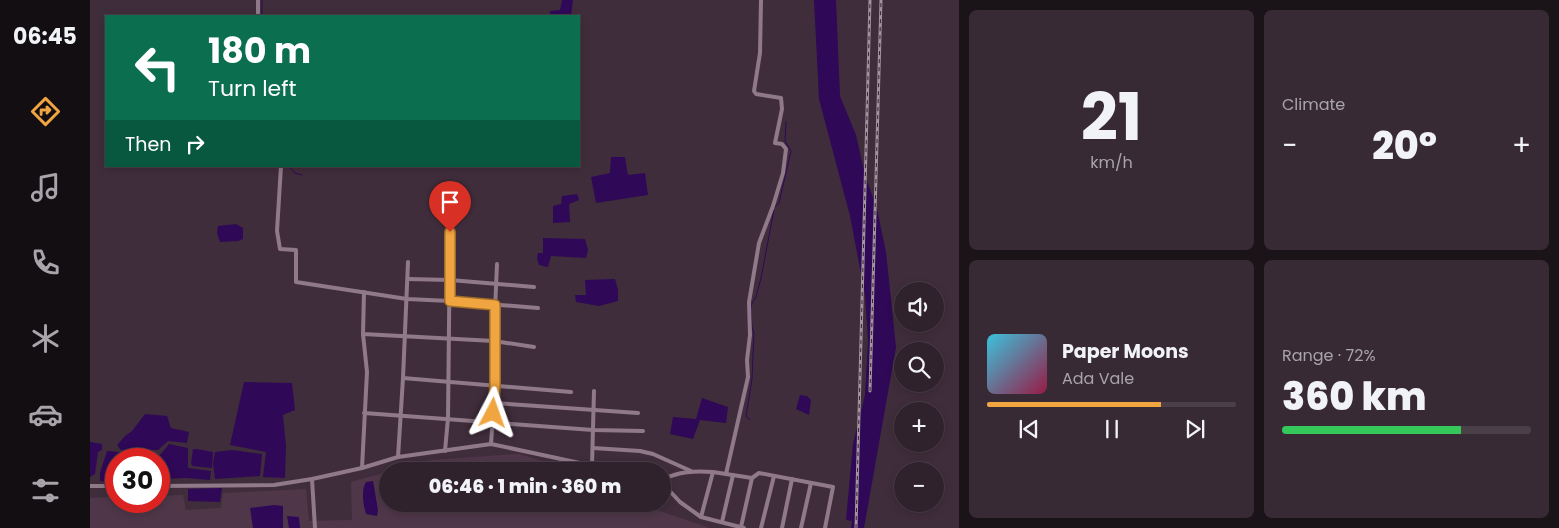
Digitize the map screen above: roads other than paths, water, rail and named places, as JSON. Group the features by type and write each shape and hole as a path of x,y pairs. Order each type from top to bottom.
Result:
{"street":[{"path":"258,0 258,15"},
{"path":"726,474 748,377 749,302 760,243 783,172 786,149 782,144 775,143 782,109 781,98 756,94 754,91 760,53 761,0"},
{"path":"282,167 277,231 280,249 296,250 296,282 407,300 450,301 538,308"},
{"path":"445,451 448,418 450,340 450,232"},
{"path":"398,457 408,262"},
{"path":"491,444 495,386 494,341 497,264"},
{"path":"408,278 534,287"},
{"path":"362,468 366,372 363,334 364,292"},
{"path":"363,334 494,341 534,347"},
{"path":"403,378 571,392"},
{"path":"592,462 594,391"},
{"path":"494,403 638,412"},
{"path":"364,413 593,430 643,431"},
{"path":"170,486 274,485 362,468 398,457 491,444 578,462"},
{"path":"593,448 640,451 653,454 692,471"},
{"path":"671,475 692,471 752,478"},
{"path":"701,517 713,472"},
{"path":"671,492 680,502 701,517 742,528 752,478 759,473 833,487 825,528"},
{"path":"722,522 733,475"},
{"path":"761,528 774,476"},
{"path":"312,479 315,528"},
{"path":"782,528 792,479"},
{"path":"801,528 811,483"},
{"path":"90,486 105,486"}],"waterway":[{"path":"262,0 262,15"},
{"path":"775,207 779,203 791,151 785,141 786,122"},
{"path":"289,167 295,173 302,175"},
{"path":"750,420 746,416 752,379 754,333 751,309 761,278 774,210"}],"railway":[{"path":"856,528 870,0"},
{"path":"870,391 881,0"}]}
